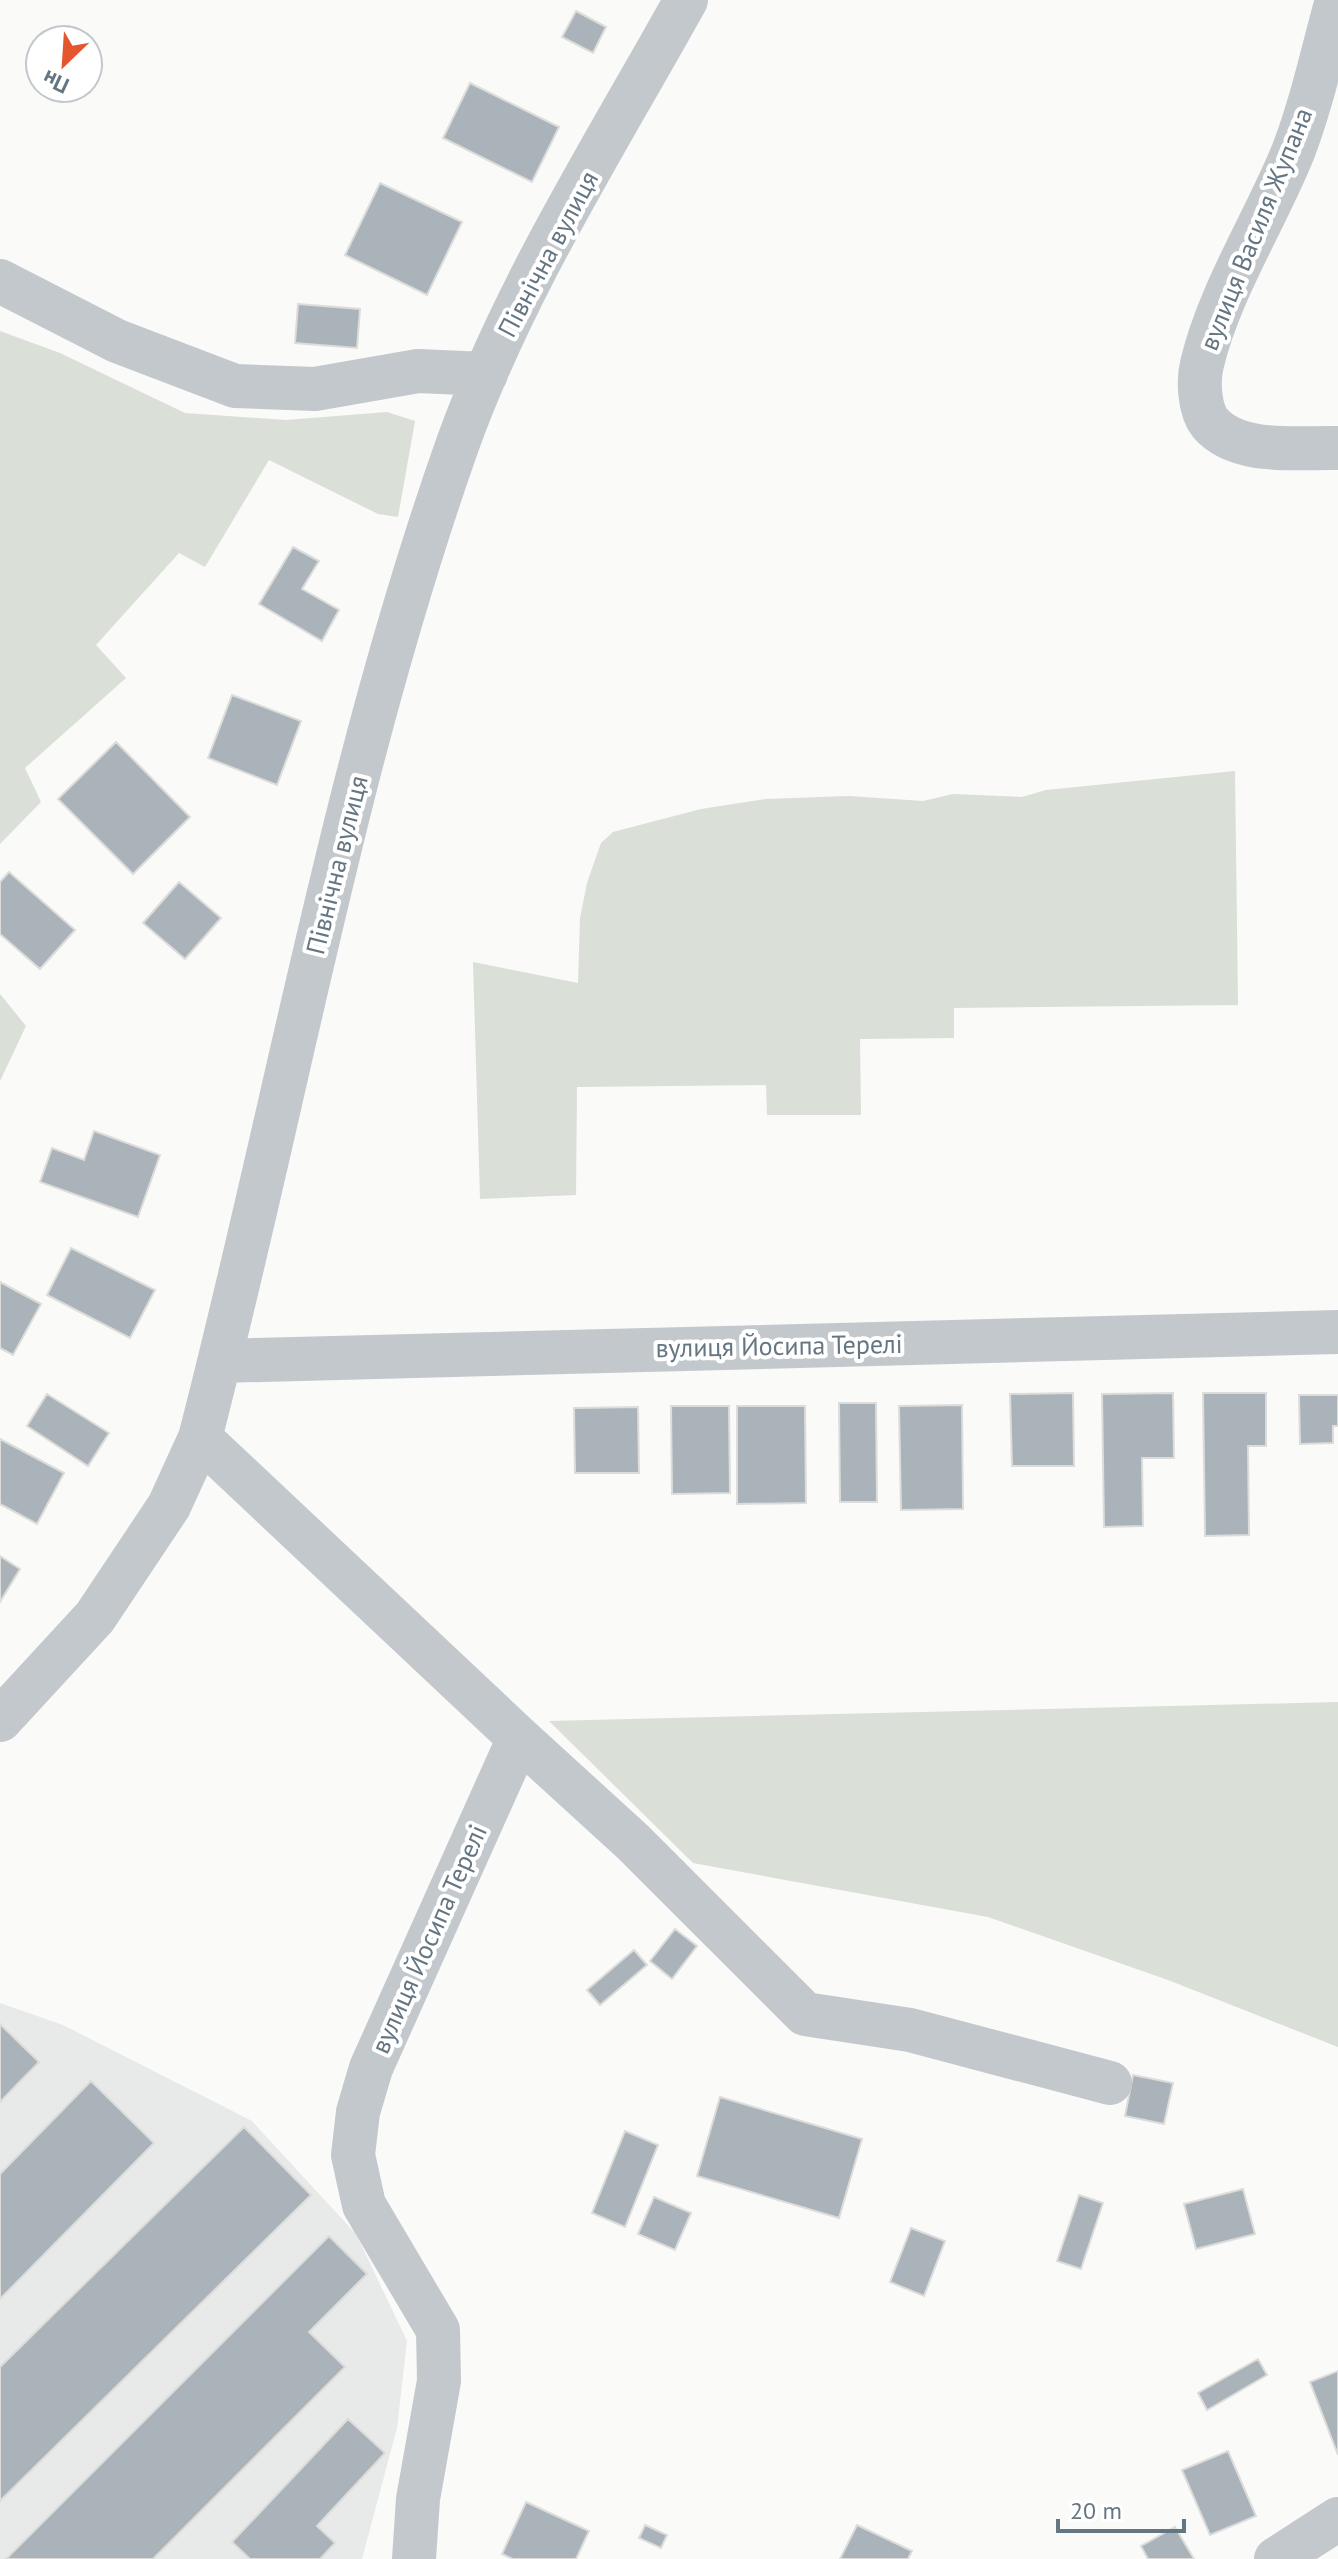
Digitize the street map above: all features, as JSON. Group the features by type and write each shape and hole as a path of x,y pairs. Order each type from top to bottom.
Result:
{"street":[{"name":"Північна вулиця","path":"0,1720 95,1617 169,1506 200,1438 376,706 458,444 486,374 537,271 686,0"},
{"name":"вулиця Василя Жупана","path":"1337,0 1294,150 1211,333 1201,367 1200,397 1210,422 1233,439 1262,446 1338,448"},
{"path":"0,281 117,341 235,386 315,389 418,371 486,374"},
{"name":"вулиця Йосипа Терелі","path":"220,1361 1338,1332"},
{"path":"200,1438 633,1842 805,2014 910,2030 1110,2083"},
{"name":"вулиця Йосипа Терелі","path":"414,2559 418,2499 439,2381 438,2330 364,2205 353,2155 358,2112 371,2068 519,1738"},
{"path":"1276,2559 1338,2519"}],"shaded area":[{"path":"0,331 60,353 185,413 286,420 387,412 415,421 398,517 378,514 269,460 205,567 179,553 96,645 126,678 25,768 41,802 0,844"},
{"path":"1235,771 1238,1005 954,1008 954,1038 860,1039 861,1115 767,1115 766,1085 577,1087 576,1195 480,1199 473,962 578,983 580,918 587,883 601,843 613,832 701,809 766,799 849,796 923,801 953,794 1022,797 1046,790"},
{"path":"0,994 26,1026 0,1081"},
{"path":"1338,1702 1338,2047 1168,1980 988,1917 693,1863 549,1721"},
{"path":"0,2003 63,2025 252,2121 356,2234 407,2341 397,2428 362,2559 0,2559"}],"building":[{"path":"576,11 606,27 593,53 562,37"},
{"path":"470,83 559,127 532,182 443,138"},
{"path":"380,183 462,222 427,295 345,255"},
{"path":"298,304 360,309 357,348 295,343"},
{"path":"293,547 319,561 302,589 339,610 322,641 259,604"},
{"path":"232,695 301,721 277,785 208,758"},
{"path":"116,742 190,817 133,874 58,799"},
{"path":"9,872 75,930 40,969 0,934 0,882"},
{"path":"179,882 221,918 185,959 143,923"},
{"path":"94,1131 160,1155 138,1217 40,1182 52,1148 84,1160"},
{"path":"71,1248 155,1290 130,1338 47,1295"},
{"path":"0,1282 41,1304 13,1355 0,1348"},
{"path":"1073,1393 1074,1466 1012,1466 1010,1394"},
{"path":"1173,1393 1174,1458 1142,1458 1143,1526 1104,1527 1102,1394"},
{"path":"1203,1393 1266,1393 1266,1446 1248,1446 1249,1535 1205,1536"},
{"path":"47,1394 109,1433 88,1466 27,1426"},
{"path":"1299,1395 1338,1395 1338,1426 1333,1426 1333,1443 1300,1444"},
{"path":"839,1403 876,1403 877,1502 840,1502"},
{"path":"962,1405 963,1509 901,1510 899,1406"},
{"path":"671,1406 729,1406 730,1493 672,1494"},
{"path":"737,1406 805,1406 806,1503 737,1504"},
{"path":"638,1407 639,1473 575,1473 574,1408"},
{"path":"0,1439 64,1473 37,1524 0,1504"},
{"path":"0,1556 20,1569 0,1602"},
{"path":"675,1929 697,1946 672,1979 650,1961"},
{"path":"634,1950 647,1965 600,2005 587,1990"},
{"path":"0,2024 39,2062 0,2102"},
{"path":"1133,2075 1173,2083 1164,2124 1125,2116"},
{"path":"91,2081 154,2143 0,2299 0,2174"},
{"path":"720,2097 862,2139 839,2218 697,2176"},
{"path":"244,2127 311,2195 0,2501 0,2367"},
{"path":"625,2131 658,2145 625,2227 592,2213"},
{"path":"1243,2189 1255,2234 1196,2249 1184,2204"},
{"path":"1079,2195 1103,2203 1081,2269 1057,2261"},
{"path":"654,2197 691,2213 675,2250 638,2234"},
{"path":"911,2228 945,2241 924,2296 890,2282"},
{"path":"329,2236 367,2274 309,2332 345,2367 153,2559 6,2559"},
{"path":"1258,2359 1267,2375 1207,2410 1198,2393"},
{"path":"1338,2371 1338,2455 1310,2382"},
{"path":"348,2419 385,2453 317,2526 335,2543 320,2559 250,2559 232,2542"},
{"path":"1228,2451 1256,2516 1210,2535 1182,2470"},
{"path":"526,2502 589,2531 576,2559 513,2559 502,2554"},
{"path":"645,2525 667,2535 661,2548 639,2538"},
{"path":"857,2525 912,2551 908,2559 840,2559"},
{"path":"1175,2527 1194,2559 1148,2559 1141,2546"}]}
